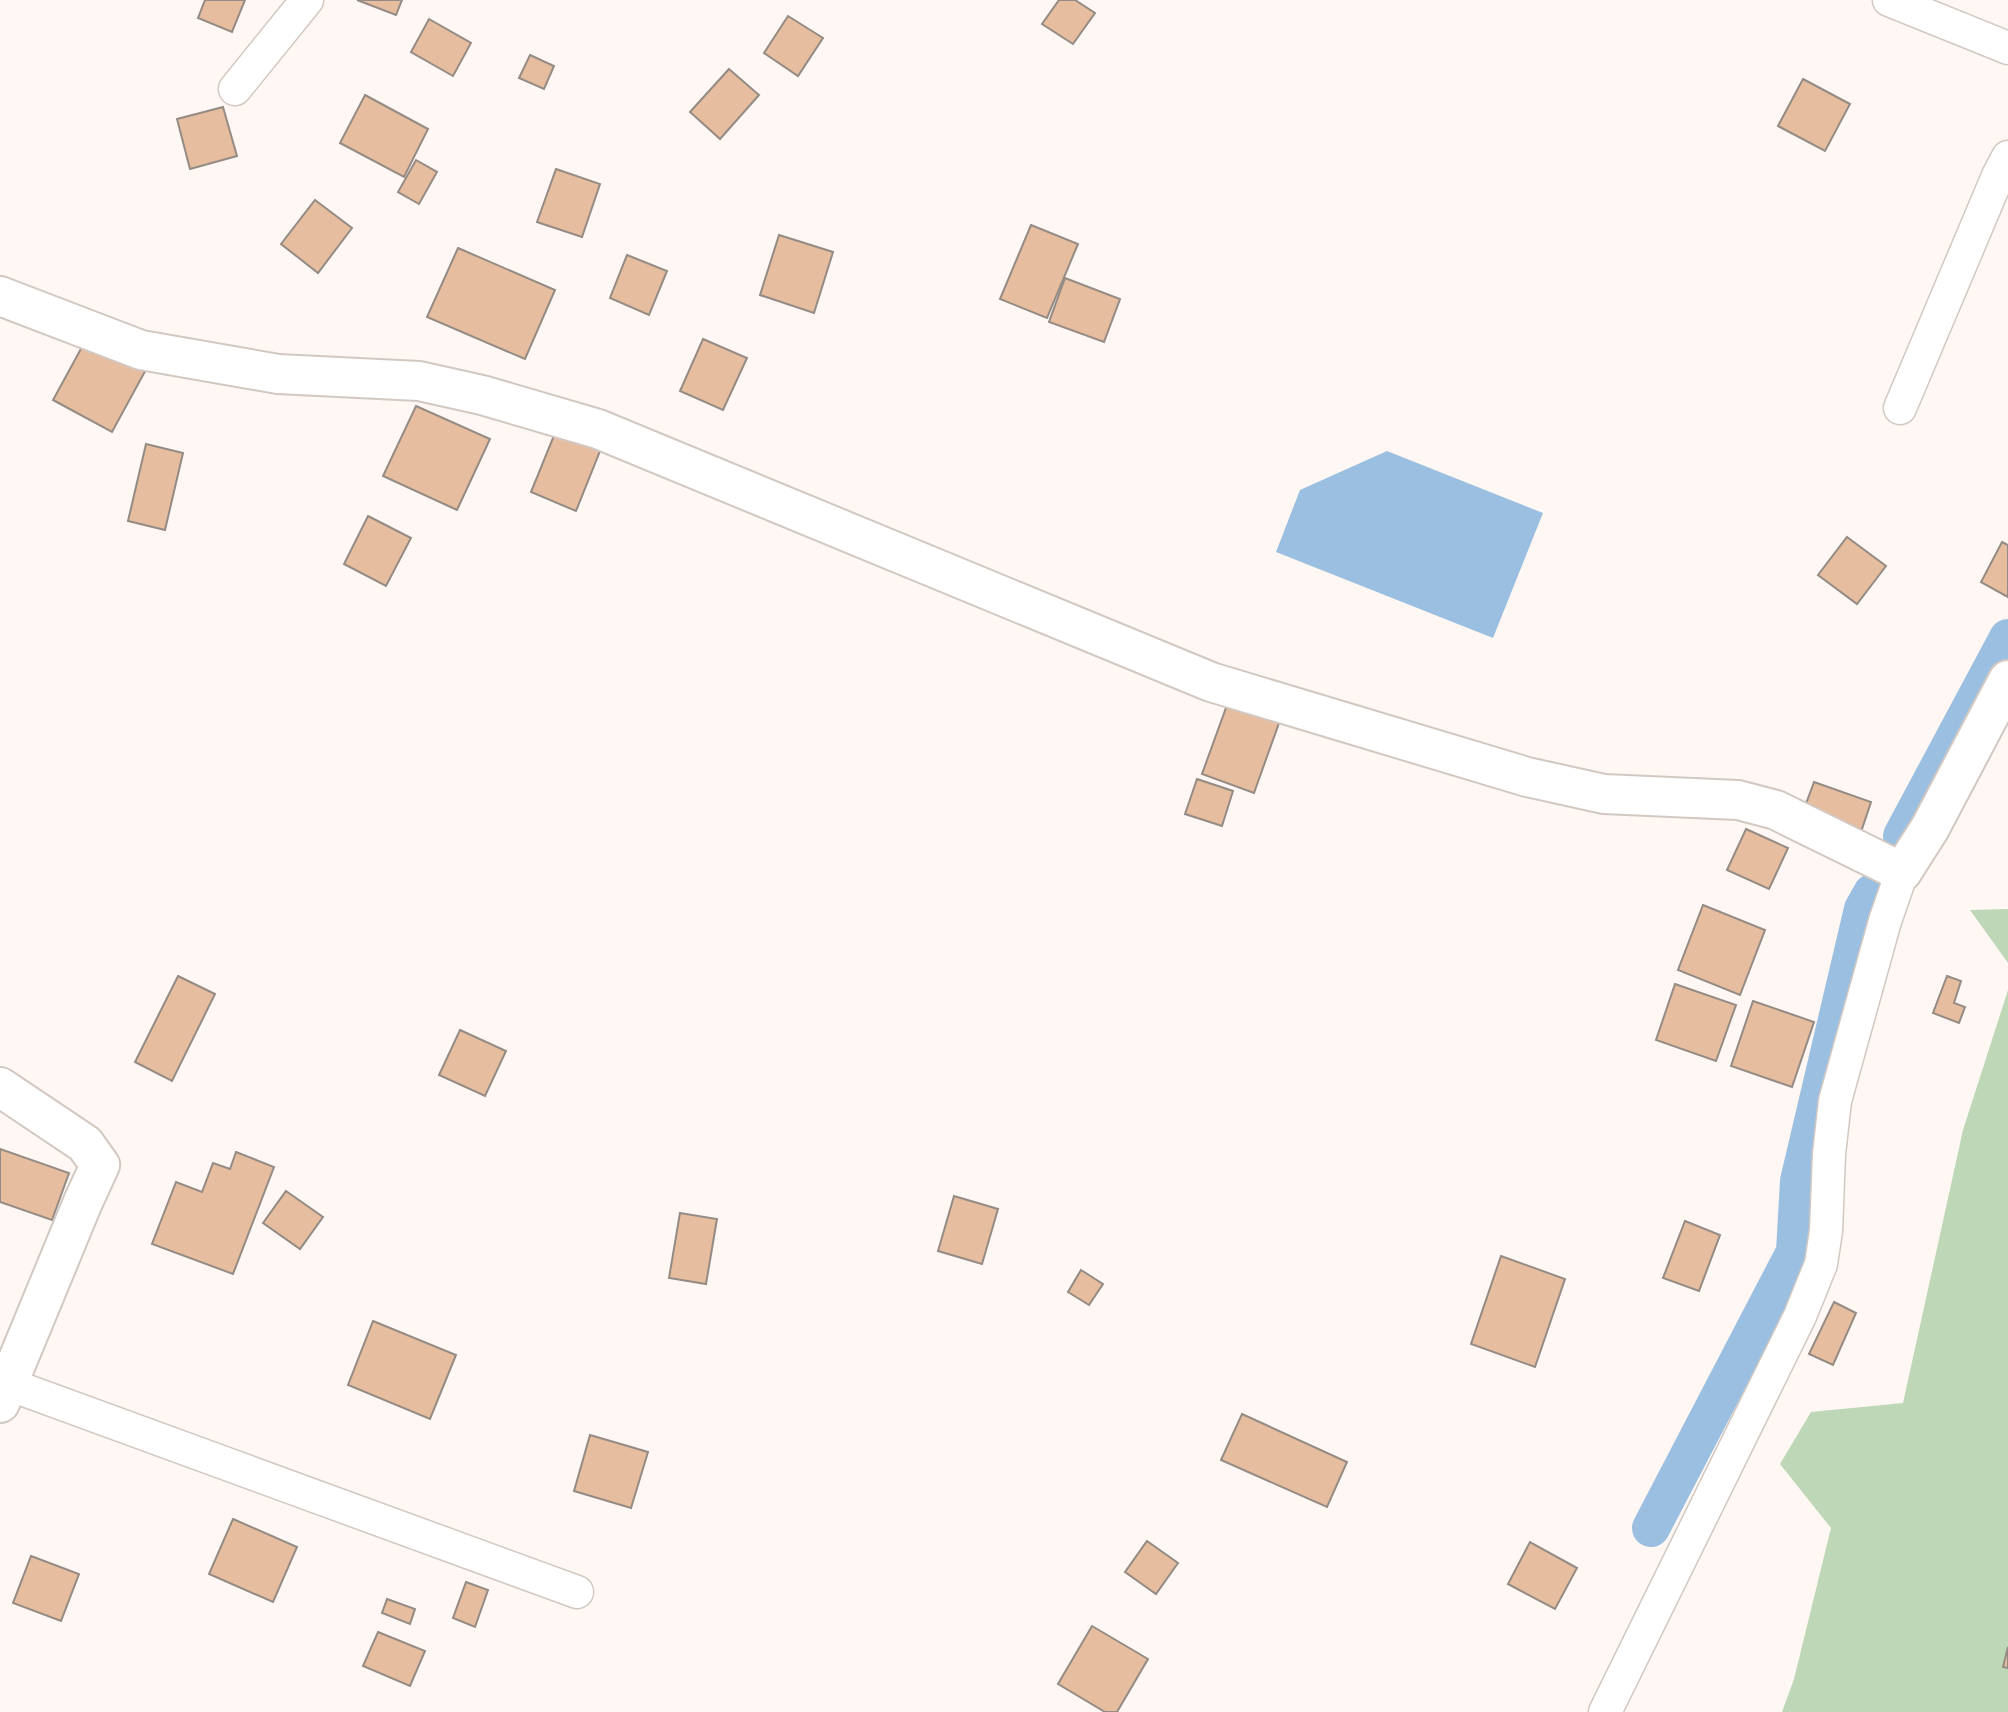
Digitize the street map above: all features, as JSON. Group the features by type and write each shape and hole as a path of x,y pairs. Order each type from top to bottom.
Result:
{"main road":[{"path":"0,296 141,350 278,374 419,382 482,396 598,429 1211,682 1527,778 1604,794 1738,800 1776,810 1902,872 1930,828 2008,680"},
{"path":"0,1087 85,1144 100,1165 4,1393"}],"street":[{"path":"235,89 307,0"},
{"path":"1889,0 2008,48"},
{"path":"1899,408 2008,157"},
{"path":"1605,1712 1794,1329 1821,1264 1826,1231 1829,1154 1835,1101 1885,921 1902,872"},
{"path":"4,1393 577,1592"}],"green space":[{"path":"2008,909 2008,963 1970,910"},
{"path":"2008,990 2008,1712 1782,1712 1794,1679 1831,1528 1780,1464 1811,1412 1903,1403 1963,1130"}],"water":[{"path":"1387,451 1543,513 1493,638 1276,552 1300,490"}],"building":[{"path":"205,0 245,0 232,32 198,18"},
{"path":"357,0 402,0 396,15"},
{"path":"1059,0 1075,0 1095,13 1073,44 1042,24"},
{"path":"788,16 823,38 798,76 764,53"},
{"path":"429,19 471,43 453,76 411,52"},
{"path":"530,55 554,66 544,89 519,78"},
{"path":"729,69 759,95 720,139 690,112"},
{"path":"1803,79 1850,104 1825,151 1778,126"},
{"path":"365,95 428,129 404,177 340,143"},
{"path":"223,107 237,156 190,169 177,119"},
{"path":"416,160 437,172 419,204 398,192"},
{"path":"556,169 600,184 582,237 537,222"},
{"path":"315,200 352,228 318,273 281,244"},
{"path":"1031,225 1078,244 1047,318 1000,299"},
{"path":"779,235 833,252 814,313 760,295"},
{"path":"458,248 555,290 525,359 427,317"},
{"path":"627,255 667,271 649,315 610,298"},
{"path":"1065,278 1120,299 1104,342 1049,322"},
{"path":"89,334 148,366 112,432 53,400"},
{"path":"703,339 747,358 723,410 680,391"},
{"path":"416,406 490,439 457,510 383,476"},
{"path":"557,428 602,446 576,511 531,492"},
{"path":"146,444 183,453 165,530 128,521"},
{"path":"368,516 411,538 386,586 344,564"},
{"path":"1847,537 1886,566 1857,604 1818,575"},
{"path":"2002,542 2008,545 2008,597 1981,582"},
{"path":"1227,705 1279,723 1254,793 1202,774"},
{"path":"1197,779 1233,791 1222,826 1185,814"},
{"path":"1814,782 1871,802 1861,832 1803,812"},
{"path":"1746,829 1788,848 1769,889 1727,870"},
{"path":"1703,905 1765,930 1740,995 1678,970"},
{"path":"178,976 215,994 172,1081 135,1062"},
{"path":"1947,976 1961,981 1954,1003 1965,1007 1959,1023 1933,1013"},
{"path":"1675,984 1736,1005 1716,1061 1656,1040"},
{"path":"1753,1001 1814,1022 1792,1087 1731,1066"},
{"path":"460,1030 506,1051 485,1096 439,1075"},
{"path":"0,1149 69,1173 52,1220 0,1202"},
{"path":"236,1152 274,1167 233,1274 152,1244 176,1182 202,1192 213,1163 230,1169"},
{"path":"286,1191 323,1217 300,1249 263,1223"},
{"path":"954,1196 998,1209 982,1264 938,1251"},
{"path":"680,1213 717,1219 706,1284 669,1278"},
{"path":"1685,1221 1720,1235 1699,1291 1663,1278"},
{"path":"1501,1256 1565,1279 1535,1367 1471,1344"},
{"path":"1081,1270 1103,1284 1089,1305 1068,1292"},
{"path":"1834,1302 1856,1313 1833,1365 1809,1354"},
{"path":"373,1321 456,1355 430,1419 348,1385"},
{"path":"1242,1414 1347,1462 1327,1507 1221,1460"},
{"path":"590,1435 648,1452 631,1508 574,1491"},
{"path":"233,1519 297,1547 273,1602 209,1574"},
{"path":"1147,1541 1178,1563 1156,1594 1125,1572"},
{"path":"1530,1542 1577,1568 1555,1609 1508,1584"},
{"path":"31,1556 79,1574 61,1621 13,1603"},
{"path":"466,1582 488,1590 475,1627 453,1618"},
{"path":"387,1599 415,1609 410,1624 382,1613"},
{"path":"1092,1626 1148,1659 1117,1712 1105,1712 1058,1684"},
{"path":"378,1632 425,1651 410,1686 363,1666"},
{"path":"2008,1647 2008,1668 2003,1667"}],"waterway":[{"path":"1902,836 2008,638"},
{"path":"1651,1528 1795,1252 1799,1181 1863,909 1872,893"}]}
